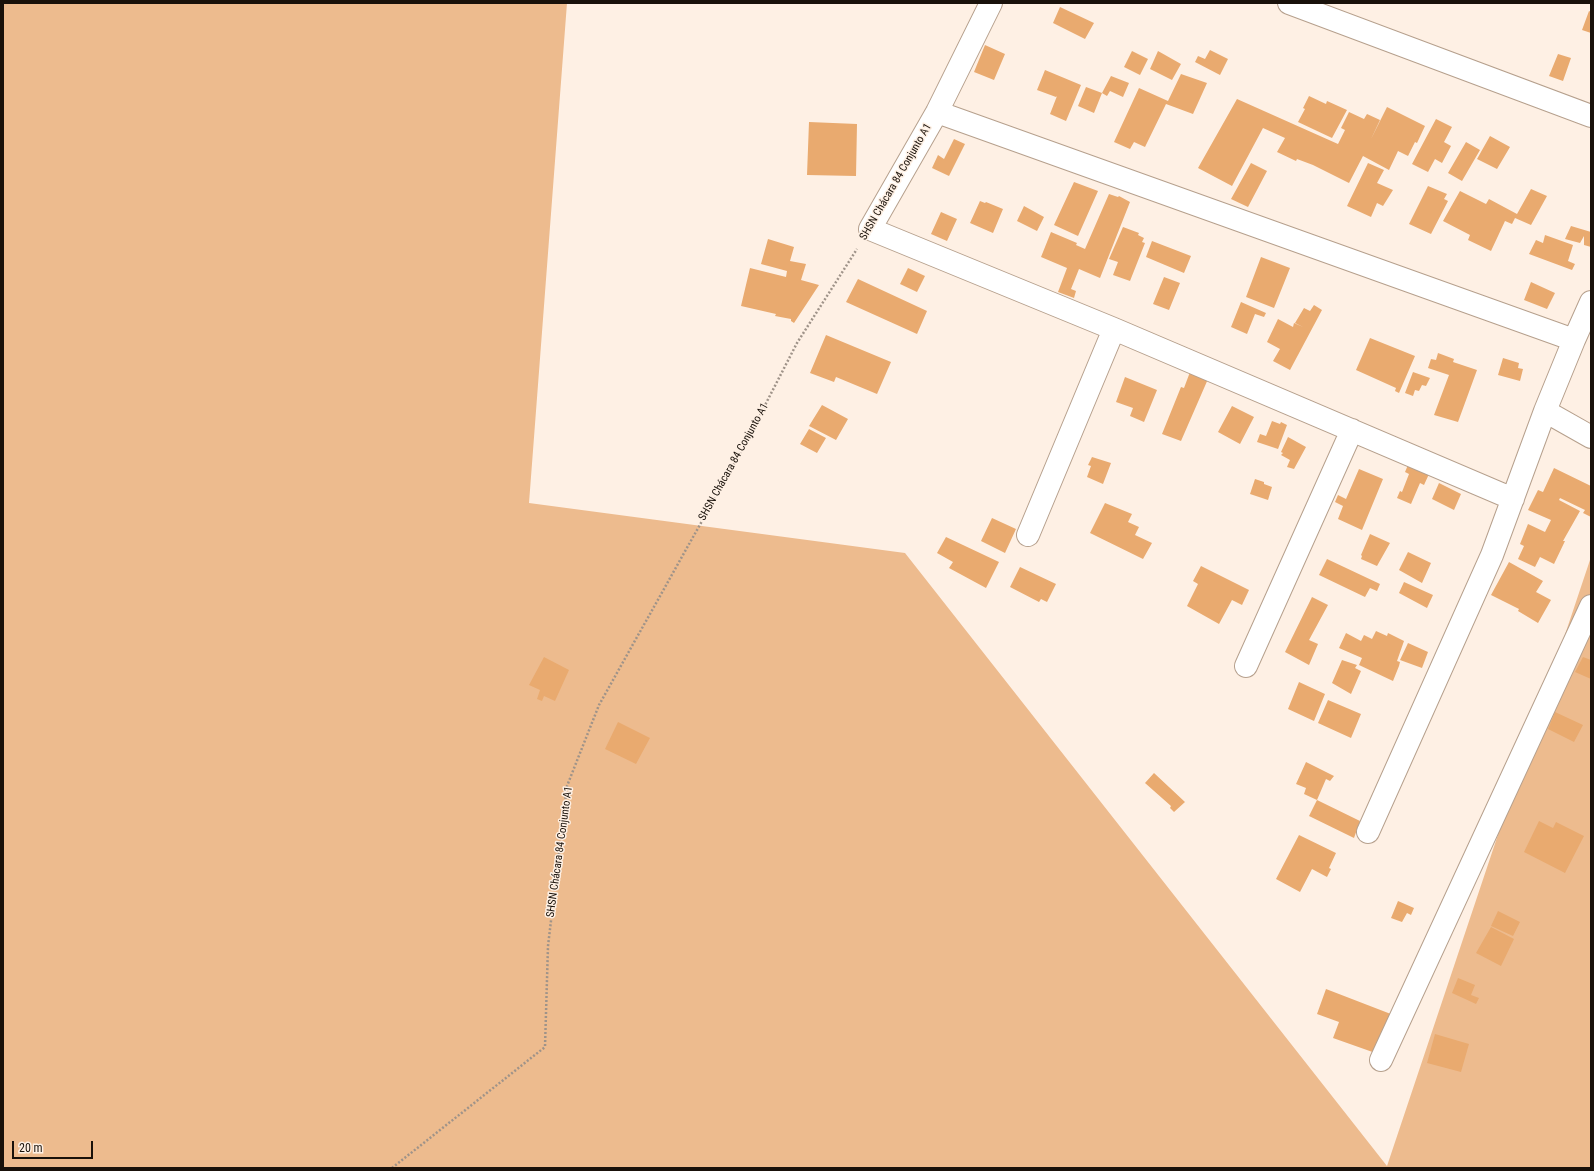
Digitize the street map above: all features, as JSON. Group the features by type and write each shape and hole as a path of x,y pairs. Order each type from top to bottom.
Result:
{"street":[{"name":"SHSN Chácara 84 Conjunto A1","path":"870,229 937,112 991,3"},
{"path":"1289,3 1591,116"},
{"path":"937,112 1574,340"},
{"path":"870,229 1114,329 1513,499"},
{"path":"1368,832 1492,555 1545,410 1591,302"},
{"path":"1028,535 1114,329"},
{"path":"1545,410 1591,436"},
{"path":"1246,666 1352,430"},
{"path":"1381,1060 1591,606"}],"path":[{"name":"SHSN Chácara 84 Conjunto A1","path":"392,1168 545,1047 548,946 567,786 599,705 744,446 797,343 870,229"}],"shaded area":[{"path":"3,3 567,3 529,503 905,553 1387,1166 1591,557 1591,1168 3,1168"}],"building":[{"path":"1060,7 1094,23 1085,39 1053,23"},
{"path":"1589,11 1591,12 1591,33 1582,30"},
{"path":"985,45 1005,54 994,80 974,72"},
{"path":"1210,50 1228,59 1220,75 1195,62 1198,56 1205,59"},
{"path":"1132,51 1148,59 1140,75 1124,67"},
{"path":"1158,51 1181,64 1172,80 1150,69"},
{"path":"1558,54 1571,58 1563,81 1549,76"},
{"path":"1045,70 1081,85 1066,121 1050,114 1057,96 1056,97 1037,90"},
{"path":"1181,74 1207,83 1193,114 1166,104 1145,147 1134,142 1130,149 1114,142 1139,88 1168,101"},
{"path":"1111,76 1129,83 1123,97 1110,91 1107,96 1102,93"},
{"path":"1086,87 1102,93 1094,113 1078,106"},
{"path":"1309,96 1326,104 1327,101 1347,110 1332,138 1298,122 1305,109 1303,108"},
{"path":"1237,99 1338,144 1345,130 1341,128 1349,112 1364,119 1367,114 1380,120 1371,139 1387,107 1425,126 1417,143 1415,142 1408,156 1398,151 1389,170 1363,156 1349,183 1313,165 1297,159 1296,161 1277,152 1285,138 1263,128 1232,186 1198,168"},
{"path":"1436,119 1452,127 1444,142 1451,146 1442,163 1435,159 1428,172 1412,164"},
{"path":"809,122 857,124 856,176 807,175"},
{"path":"1490,136 1510,147 1497,169 1477,159"},
{"path":"954,139 965,144 949,176 932,168 938,155 944,159"},
{"path":"1466,142 1480,150 1462,181 1448,173"},
{"path":"1251,163 1267,171 1248,207 1231,199"},
{"path":"1368,163 1384,170 1377,183 1393,190 1383,206 1377,203 1371,217 1347,206"},
{"path":"1074,182 1098,191 1078,236 1054,225"},
{"path":"1428,186 1447,194 1444,199 1448,201 1431,234 1409,224"},
{"path":"1531,189 1547,196 1531,225 1515,218 1512,224 1505,221 1491,251 1468,240 1470,235 1443,221 1460,191 1486,204 1489,199 1517,214"},
{"path":"1109,194 1119,196 1130,202 1100,278 1079,269 1071,289 1076,291 1074,298 1058,292 1067,268 1041,257 1051,232 1077,243 1076,245 1085,249"},
{"path":"980,201 1003,209 993,233 970,223"},
{"path":"1024,206 1044,217 1037,231 1017,221"},
{"path":"941,212 957,219 947,241 931,234"},
{"path":"1571,226 1591,232 1591,247 1584,245 1584,236 1580,243 1565,239"},
{"path":"1123,227 1139,233 1138,235 1144,238 1142,242 1145,243 1130,281 1113,275 1118,262 1109,259"},
{"path":"1545,235 1573,245 1568,261 1575,264 1572,270 1529,254 1536,240 1543,243"},
{"path":"768,239 794,247 790,261 806,264 801,280 819,285 794,323 791,319 775,316 776,314 741,306 750,268 786,277 787,271 761,264"},
{"path":"1152,241 1191,256 1184,273 1146,257"},
{"path":"1261,257 1290,268 1274,308 1246,297"},
{"path":"908,268 925,276 917,292 900,284"},
{"path":"1164,277 1180,283 1169,310 1153,304"},
{"path":"858,279 927,311 917,334 846,302"},
{"path":"1531,282 1555,293 1547,309 1524,300"},
{"path":"1241,302 1266,313 1264,317 1255,314 1247,334 1231,327"},
{"path":"1314,305 1322,310 1290,370 1273,361 1280,349 1267,342 1278,319 1293,327 1294,323 1303,327 1295,323 1304,308 1310,311"},
{"path":"826,335 891,362 877,394 836,377 834,382 810,373"},
{"path":"1370,338 1415,356 1399,393 1395,391 1396,388 1356,370"},
{"path":"1438,353 1454,359 1453,362 1477,370 1458,422 1434,415 1449,375 1428,368 1431,359 1436,360"},
{"path":"1503,358 1519,363 1518,368 1523,369 1520,381 1498,375"},
{"path":"1190,372 1208,379 1181,441 1162,434 1181,387 1184,388"},
{"path":"1413,372 1430,378 1426,386 1422,385 1419,391 1415,390 1413,396 1405,393"},
{"path":"1125,377 1157,390 1144,422 1130,416 1133,408 1116,402"},
{"path":"822,405 848,419 836,440 809,426"},
{"path":"1232,406 1254,417 1240,444 1218,432"},
{"path":"1272,421 1280,424 1281,422 1287,425 1278,449 1257,442 1260,434 1266,436"},
{"path":"809,429 826,438 817,453 800,444"},
{"path":"1288,437 1306,447 1294,469 1287,467 1290,460 1281,455"},
{"path":"1092,457 1111,463 1103,484 1087,477 1091,466 1088,465"},
{"path":"1408,465 1429,474 1424,485 1420,483 1411,504 1397,498 1400,491 1402,492 1409,474 1405,472"},
{"path":"1554,468 1591,486 1591,517 1583,513 1585,510 1560,498 1559,500 1580,511 1563,541 1565,541 1554,564 1540,557 1535,567 1518,559 1524,546 1520,544 1528,524 1545,532 1551,520 1528,510 1538,490 1543,492"},
{"path":"1359,469 1383,479 1362,530 1338,519 1343,506 1335,502 1338,495 1346,499"},
{"path":"1255,479 1272,487 1268,500 1250,494"},
{"path":"1439,483 1461,494 1454,510 1432,499"},
{"path":"1105,503 1132,514 1128,522 1139,527 1135,535 1152,543 1143,559 1090,533"},
{"path":"992,518 1016,529 1005,553 981,541"},
{"path":"1370,534 1390,543 1377,566 1361,559 1361,555"},
{"path":"946,537 999,562 986,588 949,568 953,562 937,553"},
{"path":"1408,552 1431,563 1422,583 1399,570"},
{"path":"1327,559 1380,584 1377,591 1370,588 1365,597 1319,575"},
{"path":"1509,562 1543,581 1536,592 1551,600 1538,623 1518,611 1519,609 1491,595"},
{"path":"1201,566 1249,590 1242,605 1232,600 1219,624 1187,606 1198,584 1193,581"},
{"path":"1020,567 1056,584 1047,602 1041,599 1039,602 1010,587"},
{"path":"1404,582 1433,595 1427,608 1399,593"},
{"path":"1312,597 1328,605 1309,640 1318,644 1309,665 1285,652"},
{"path":"1376,631 1387,636 1388,633 1404,641 1397,661 1400,662 1399,666 1393,681 1359,665 1362,658 1339,648 1346,633 1361,641 1364,635 1372,639"},
{"path":"1408,643 1428,652 1422,668 1400,660"},
{"path":"544,657 569,670 555,701 544,696 542,701 537,699 540,690 529,685"},
{"path":"1583,657 1591,660 1591,679 1575,672"},
{"path":"1342,660 1357,665 1355,668 1361,671 1351,694 1332,683"},
{"path":"1299,682 1325,694 1314,721 1288,709"},
{"path":"1328,700 1361,714 1351,738 1318,723"},
{"path":"1555,712 1583,725 1574,742 1548,729"},
{"path":"618,722 650,738 636,764 605,749"},
{"path":"1306,762 1334,776 1330,781 1326,779 1317,800 1304,794 1306,788 1296,784"},
{"path":"1154,773 1185,802 1174,812 1170,808 1171,806 1145,783"},
{"path":"1317,800 1360,821 1354,838 1309,816"},
{"path":"1539,821 1553,828 1556,822 1584,836 1565,873 1524,852"},
{"path":"1299,835 1336,853 1329,868 1331,869 1327,877 1312,869 1300,892 1276,879"},
{"path":"1398,901 1414,908 1411,915 1407,913 1402,922 1391,918"},
{"path":"1498,911 1520,922 1513,936 1491,926"},
{"path":"1491,927 1514,939 1501,966 1476,953"},
{"path":"1458,978 1475,985 1471,995 1479,998 1476,1004 1452,993"},
{"path":"1326,989 1396,1016 1381,1055 1333,1038 1339,1022 1317,1014"},
{"path":"1435,1034 1469,1044 1461,1072 1427,1063"}]}
